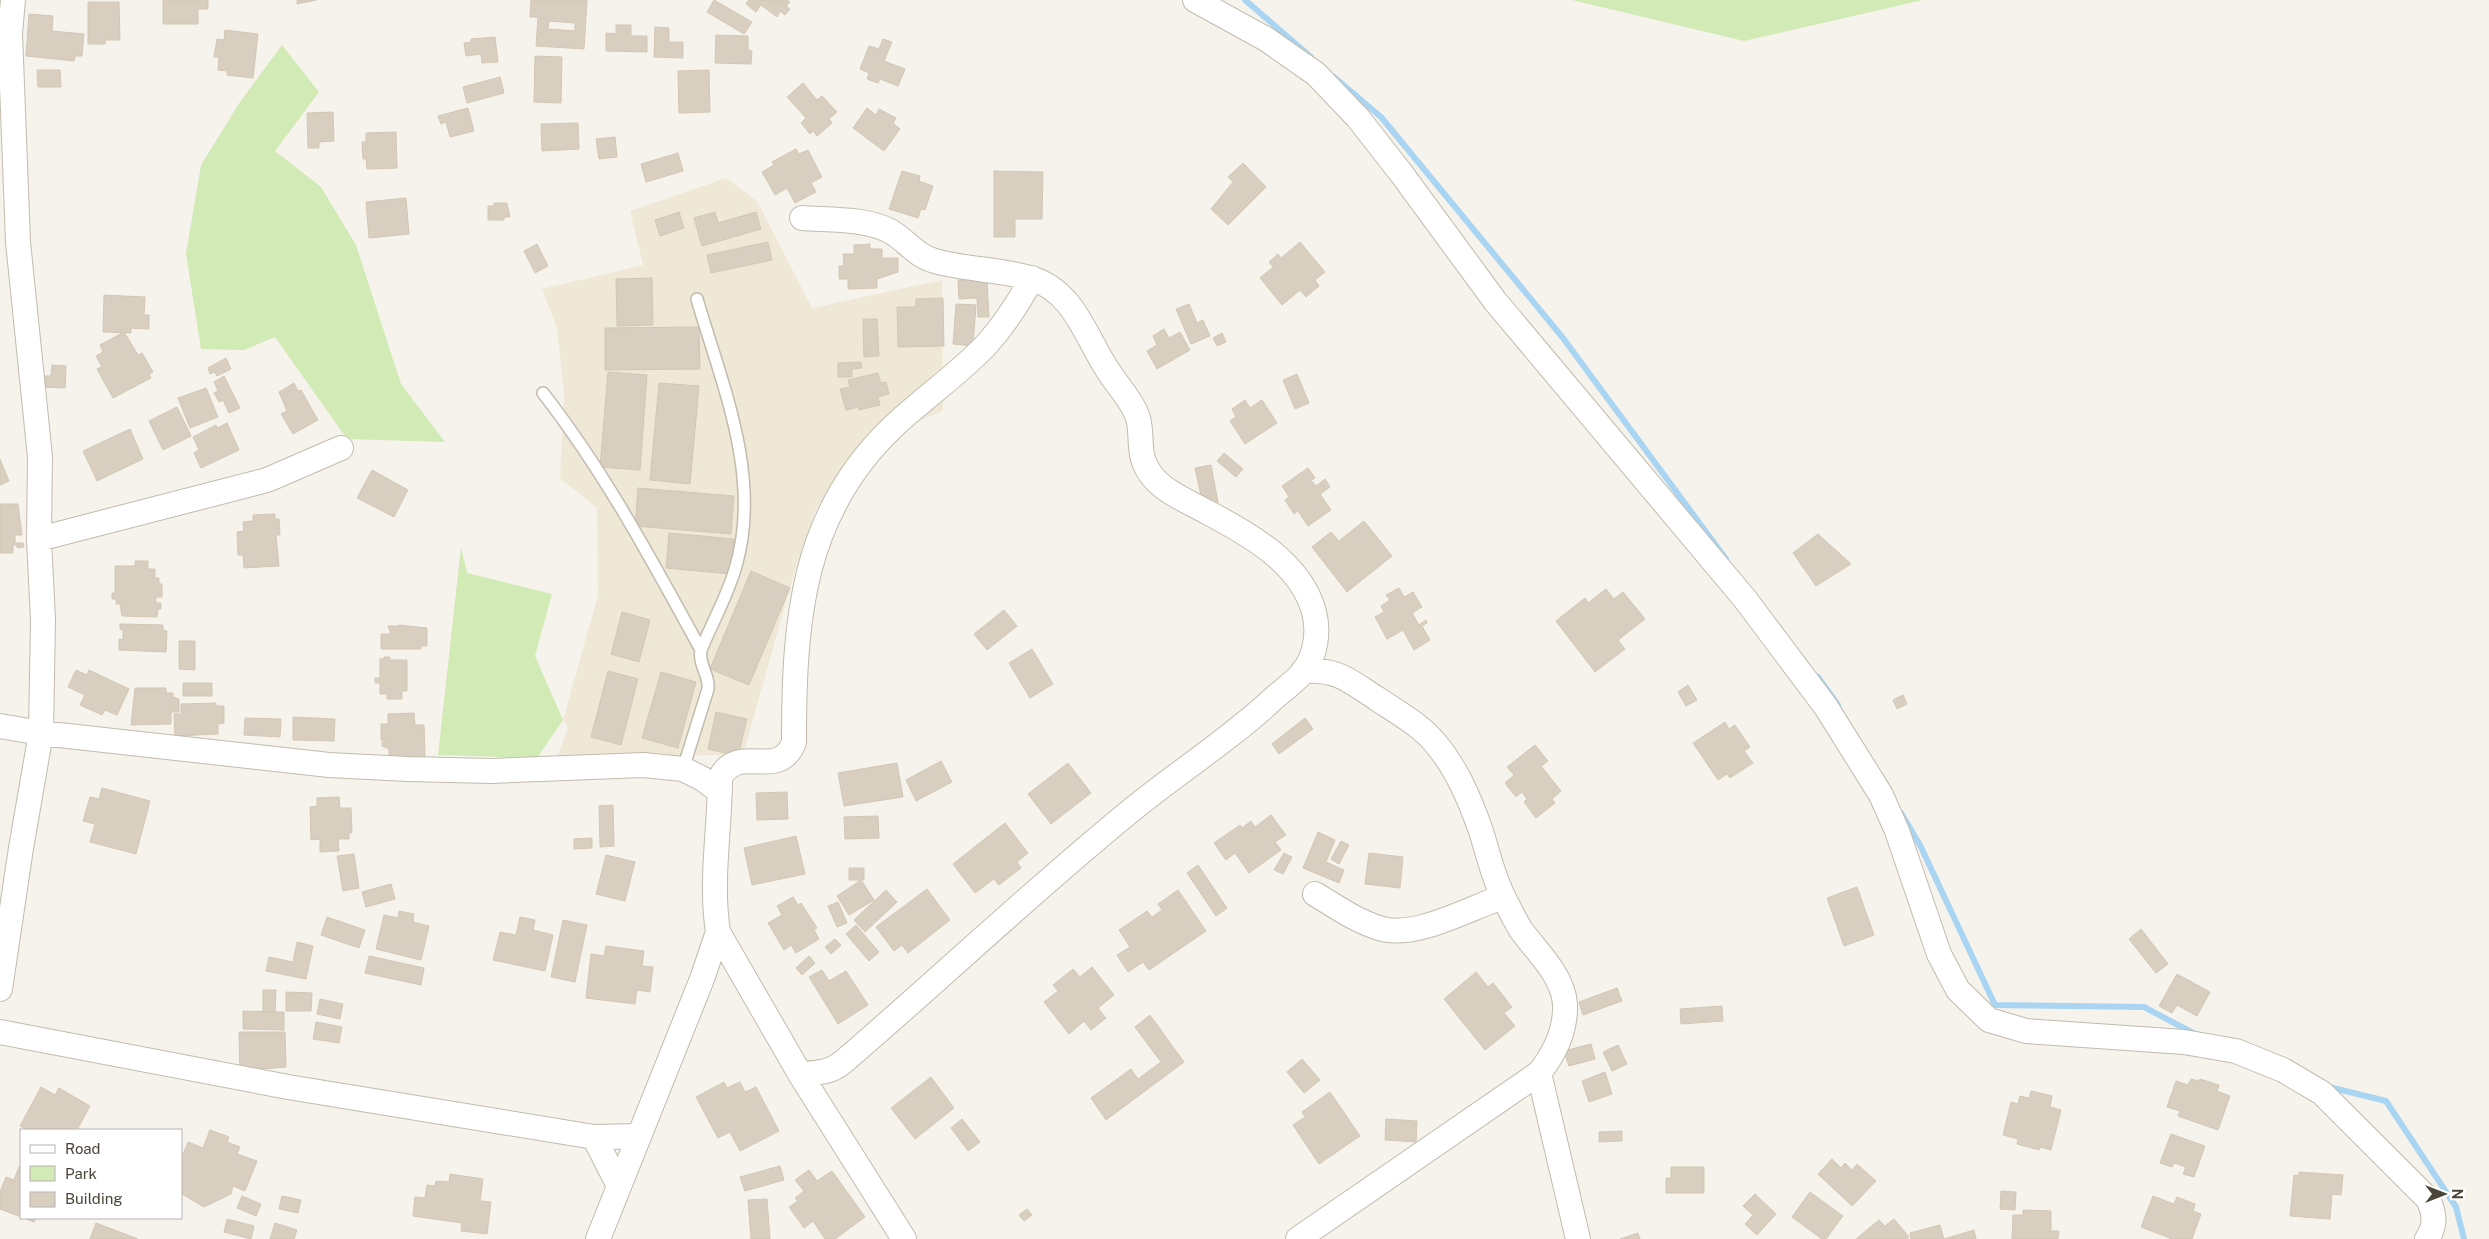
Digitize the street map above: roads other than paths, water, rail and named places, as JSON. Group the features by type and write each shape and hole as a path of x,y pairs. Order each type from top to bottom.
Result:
{"street":[{"path":"0,989 20,848 41,732 43,620 39,539 40,457 18,242 10,33 13,0"},
{"path":"1195,0 1266,40 1316,74 1358,118 1402,173 1495,301 1745,599 1826,707 1881,795 1897,831 1939,954 1958,990 1989,1020 2026,1031 2184,1042 2236,1051 2283,1070 2322,1093 2428,1199 2434,1211 2434,1225 2427,1239"},
{"path":"800,1074 822,1073 835,1069 844,1062 968,950 1128,813 1235,732 1303,672 1312,652 1317,631 1314,611 1304,585 1283,562 1250,536 1175,496 1150,474 1143,461 1140,428 1133,407 1105,366 1081,321 1067,300 1032,278 930,260 913,250 887,229 867,224 802,218"},
{"path":"904,1239 800,1074 718,932 715,910 715,878 720,778 729,765 738,761 771,762 784,758 791,750 794,742 795,656 800,611 818,538 840,496 875,446 895,425 986,345 1014,310 1032,278"},
{"path":"39,539 267,480 341,448"},
{"path":"1298,1239 1539,1073 1553,1056 1564,1020 1565,1002 1559,983 1519,927 1503,897 1470,801 1456,773 1435,742 1402,716 1333,672 1303,672"},
{"path":"0,726 339,765 491,771 643,765 683,769 704,779 720,792"},
{"path":"1314,894 1362,921 1380,929 1397,932 1419,929 1503,897"},
{"path":"598,1239 702,979 718,932"},
{"path":"702,979 747,981"},
{"path":"0,1032 288,1087 594,1137 638,1136"},
{"path":"1539,1073 1578,1239"},
{"path":"594,1137 619,1186"}],"lane":[{"path":"683,769 709,682 700,663 701,650 736,568 742,538 745,499 744,472 739,446 697,299"},
{"path":"543,393 586,451 628,516 701,650"}],"waterway":[{"path":"1245,0 1311,57"},
{"path":"1334,77 1381,117 1563,338 1726,559"},
{"path":"1818,677 1838,705"},
{"path":"1901,813 1920,845 1995,1005 2144,1007 2197,1035"},
{"path":"2329,1087 2386,1101 2456,1207 2464,1239"}]}
